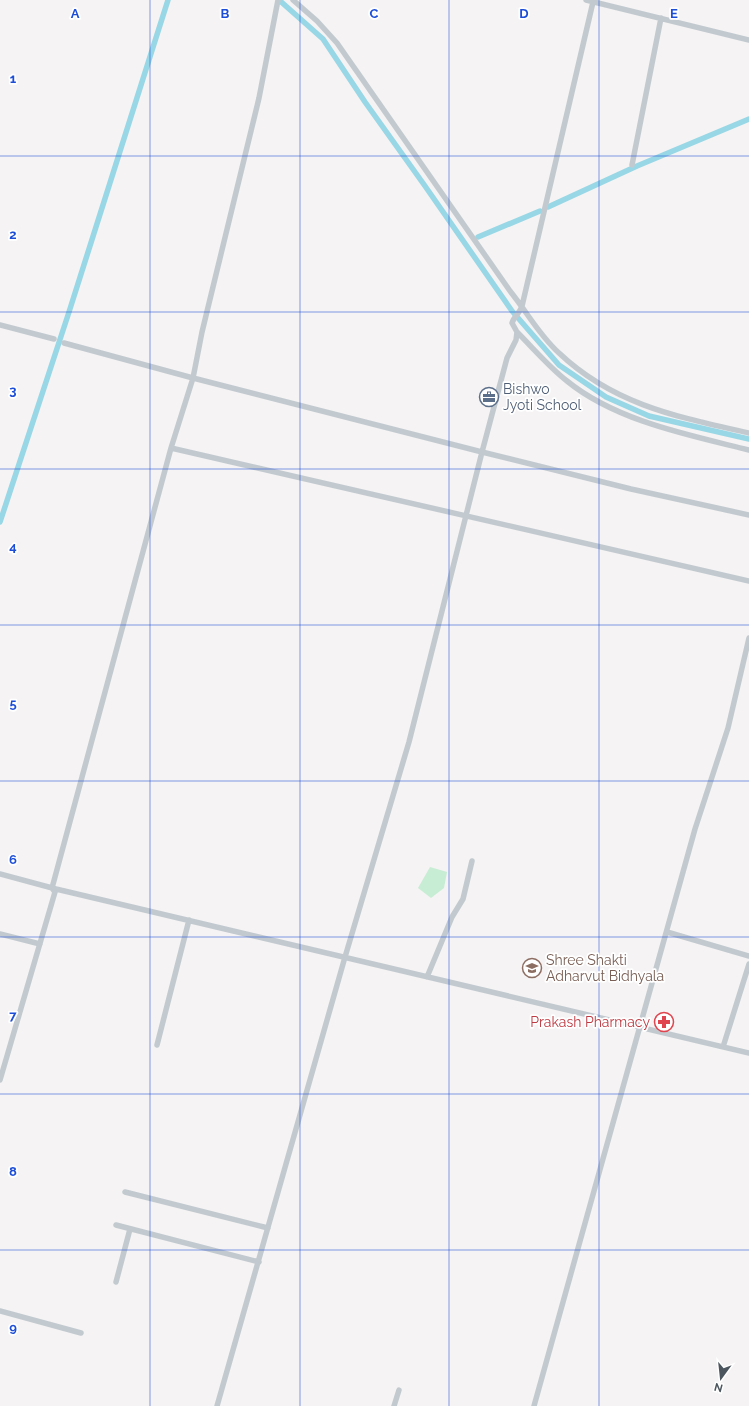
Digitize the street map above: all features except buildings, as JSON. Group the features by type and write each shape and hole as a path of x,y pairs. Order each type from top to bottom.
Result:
{"street":[{"path":"293,0 317,21 342,49 510,291 522,306 537,330 558,353 594,381 624,398 653,409 749,433"},
{"path":"586,0 593,2 605,2 749,40"},
{"path":"0,1080 55,892 52,888 171,448 193,378 202,332 259,98 278,2"},
{"path":"593,2 522,306 520,313 514,318 512,323 517,332 567,382 593,398 625,414 662,428 749,450"},
{"path":"632,165 661,18"},
{"path":"0,326 54,340"},
{"path":"217,1406 345,957 409,742 468,515 482,452 507,358 516,340 517,332"},
{"path":"64,342 193,378 482,452 631,489 749,515"},
{"path":"171,448 320,483 468,515 749,582"},
{"path":"534,1406 695,829 728,728 749,638"},
{"path":"427,977 452,917 463,899 472,861"},
{"path":"0,874 52,888 749,1053"},
{"path":"157,1045 189,920"},
{"path":"667,932 749,956"},
{"path":"0,934 40,944"},
{"path":"723,1047 749,964"},
{"path":"125,1192 268,1228"},
{"path":"116,1225 258,1262"},
{"path":"116,1282 130,1229"},
{"path":"0,1311 81,1333"},
{"path":"394,1406 399,1390"}],"green space":[{"path":"430,867 447,872 444,888 431,898 418,888"}],"waterway":[{"path":"0,522 69,312 168,0"},
{"path":"279,0 323,39 365,102 512,311 559,365 606,397 649,416 749,439"},
{"path":"548,207 637,166 749,119"},
{"path":"478,237 540,211"}],"place":[{"name":"Bishwo Jyoti School","path":"489,397"},
{"name":"Shree Shakti Adharvut Bidhyala","path":"532,968"},
{"name":"Prakash Pharmacy","path":"664,1022"}]}
